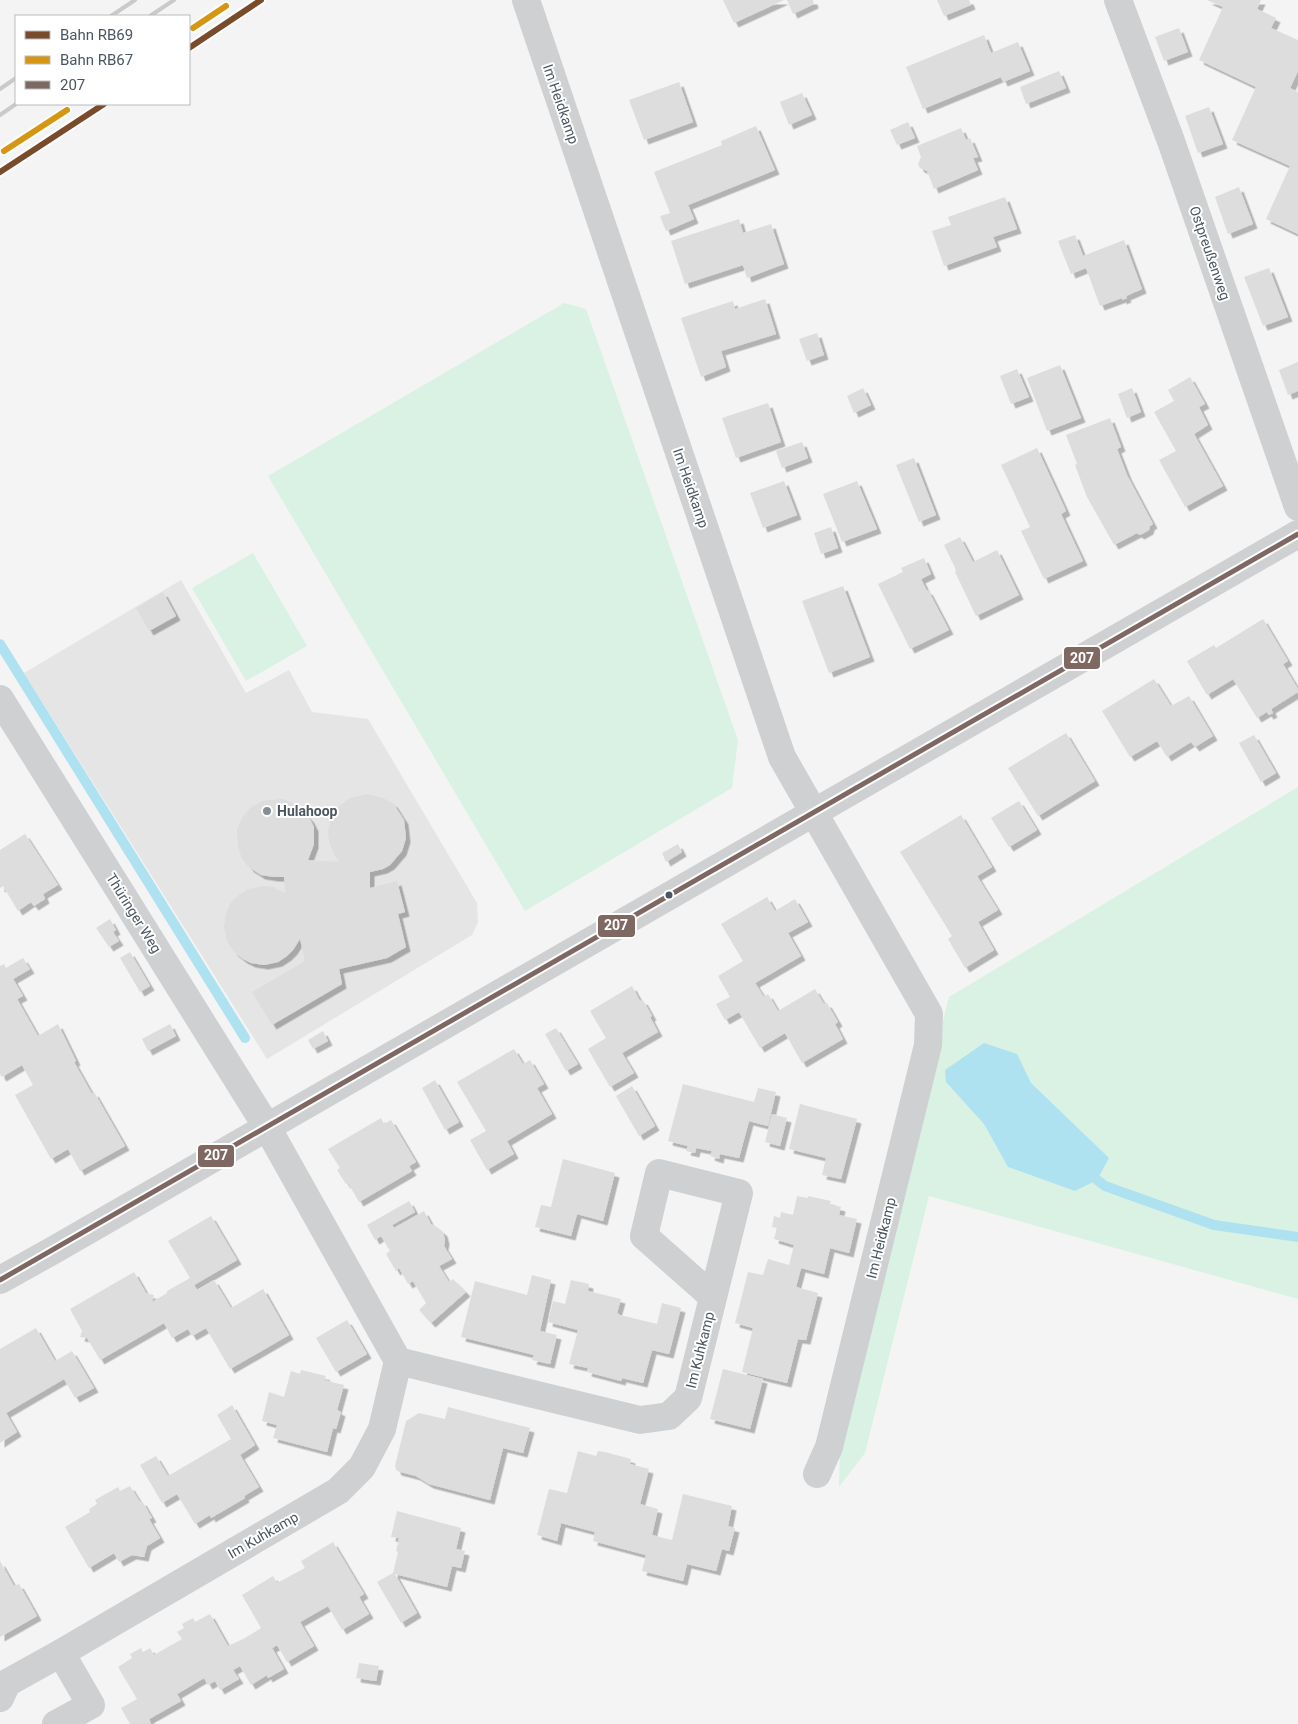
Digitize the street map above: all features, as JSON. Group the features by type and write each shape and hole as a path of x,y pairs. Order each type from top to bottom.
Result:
{"street":[{"name":"Im Heidkamp","path":"526,0 782,757 929,1014 928,1045 829,1447 818,1474"},
{"name":"Ostpreußenweg","path":"1118,0 1171,141 1298,507"},
{"path":"0,1280 1298,534"},
{"name":"Thüringer Weg","path":"0,699 267,1127"},
{"path":"267,1127 398,1361"},
{"name":"Im Kuhkamp","path":"0,1698 7,1683 338,1492 362,1467 382,1429 398,1361 640,1420 669,1416 688,1398 739,1193 659,1173 644,1236 713,1297"},
{"path":"56,1724 91,1705 61,1653"}],"shaded area":[{"name":"Hulahoop","path":"181,580 246,693 289,670 312,712 368,719 477,903 478,922 472,935 267,1059 24,673"}],"green space":[{"path":"564,303 586,309 738,740 732,788 525,911 268,476"},
{"path":"253,553 307,646 246,681 192,588"},
{"path":"1298,787 1298,1299 929,1196 865,1453 839,1487 840,1447 900,1188 949,997"}],"water":[{"path":"984,1043 1017,1054 1031,1083 1109,1158 1097,1180 1075,1191 1008,1167 984,1124 946,1082 945,1070"}],"building":[{"path":"723,0 784,0 734,23"},
{"path":"787,0 813,0 814,4 793,14"},
{"path":"937,0 969,0 971,5 944,16"},
{"path":"1207,0 1261,0 1257,9 1276,18 1271,28 1298,40 1298,71 1290,88 1298,92 1298,234 1266,219 1290,166 1232,140 1256,87 1199,60 1223,7"},
{"path":"1179,28 1188,52 1164,61 1155,37"},
{"path":"984,35 991,53 1018,42 1030,71 1003,82 1001,77 923,109 906,67"},
{"path":"1059,71 1066,88 1026,104 1020,87"},
{"path":"679,82 693,122 644,140 629,100"},
{"path":"802,93 812,115 789,125 780,102"},
{"path":"1209,107 1223,144 1198,153 1185,116"},
{"path":"908,122 915,138 897,145 890,130"},
{"path":"756,126 775,170 688,205 694,219 666,231 660,216 670,213 654,172 722,145 721,141"},
{"path":"961,128 966,140 970,138 978,157 973,158 978,170 934,189 927,171 920,168 918,164 921,157 917,146"},
{"path":"1239,187 1253,224 1228,234 1215,197"},
{"path":"1005,197 1017,229 993,237 997,247 944,266 932,231 951,225 948,217"},
{"path":"739,219 743,233 771,224 784,264 747,278 743,265 685,284 671,241"},
{"path":"1075,235 1083,256 1124,240 1142,289 1126,296 1127,298 1100,306 1086,268 1071,274 1058,241"},
{"path":"1269,268 1288,317 1263,326 1244,277"},
{"path":"765,299 776,334 721,351 726,367 701,377 681,318 733,301 735,309"},
{"path":"817,333 824,355 807,361 799,339"},
{"path":"1298,362 1298,391 1288,395 1279,370"},
{"path":"1060,365 1081,418 1047,431 1027,378"},
{"path":"1017,369 1029,397 1011,404 1000,376"},
{"path":"1190,377 1205,404 1199,407 1208,425 1194,434 1223,486 1185,507 1159,460 1176,451 1154,412 1174,401 1168,390"},
{"path":"863,388 871,405 854,413 847,396"},
{"path":"1132,388 1141,412 1127,418 1118,394"},
{"path":"768,403 781,442 736,458 722,418"},
{"path":"1110,418 1121,447 1117,449 1127,475 1153,524 1149,530 1140,535 1137,533 1114,545 1087,497 1066,435"},
{"path":"802,442 808,458 782,468 776,451"},
{"path":"1037,448 1066,511 1061,514 1083,561 1044,579 1021,531 1030,527 1001,465"},
{"path":"914,458 936,515 919,522 896,465"},
{"path":"784,481 797,515 763,528 750,493"},
{"path":"857,481 877,529 842,542 823,494"},
{"path":"831,527 838,548 821,554 814,533"},
{"path":"960,537 973,562 997,550 1019,595 976,616 944,545"},
{"path":"924,558 931,574 921,579 949,630 910,649 878,584 903,572 901,568"},
{"path":"843,586 870,657 829,673 802,601"},
{"path":"163,592 176,616 149,631 136,608"},
{"path":"1263,619 1288,661 1283,664 1298,692 1271,709 1273,713 1269,715 1267,712 1257,718 1233,679 1207,695 1187,661 1214,645 1216,648"},
{"path":"1154,679 1171,706 1189,696 1213,736 1195,747 1191,742 1167,757 1157,741 1130,757 1102,711"},
{"path":"1066,733 1095,781 1038,816 1008,768"},
{"path":"1254,735 1276,773 1261,782 1239,743"},
{"path":"368,794 393,803 404,820 406,838 402,851 390,865 370,872 370,888 397,881 405,912 398,914 406,947 387,958 339,969 342,984 272,1025 252,992 305,961 300,939 287,956 278,962 264,965 251,963 243,959 234,952 227,941 224,927 226,913 231,902 240,894 248,889 264,886 273,887 285,893 284,877 261,875 250,868 242,859 238,847 237,829 242,818 250,808 262,801 283,799 298,805 314,827 314,844 308,860 340,862 334,855 329,842 328,832 331,818 337,808 350,798"},
{"path":"1019,801 1037,830 1009,847 991,818"},
{"path":"961,815 992,867 977,876 998,910 978,922 994,950 965,968 948,939 952,936 900,852"},
{"path":"25,834 58,885 43,894 45,899 34,906 31,902 18,911 3,886 0,888 0,850"},
{"path":"678,844 682,852 666,862 662,853"},
{"path":"767,897 775,911 795,899 808,922 788,933 801,956 755,983 764,997 768,994 778,1011 815,989 824,1004 827,1003 838,1022 835,1024 843,1039 802,1063 785,1033 760,1048 739,1012 725,1020 716,1004 730,997 718,976 743,961 721,924"},
{"path":"110,919 116,930 113,932 119,941 109,947 96,928"},
{"path":"130,952 150,986 140,992 120,958"},
{"path":"23,958 30,969 13,979 23,996 17,999 38,1036 58,1024 76,1061 74,1062 92,1094 94,1092 125,1146 80,1171 68,1149 51,1159 15,1095 33,1085 22,1065 2,1077 0,1074 0,966 4,964 6,968"},
{"path":"632,986 640,1001 643,1000 658,1032 622,1053 634,1073 610,1087 588,1049 606,1038 590,1011"},
{"path":"170,1024 176,1036 148,1051 142,1039"},
{"path":"556,1028 578,1064 566,1071 545,1034"},
{"path":"323,1031 328,1041 313,1049 308,1040"},
{"path":"514,1049 523,1064 530,1060 544,1084 537,1088 552,1114 507,1141 514,1154 487,1170 470,1140 486,1131 457,1082"},
{"path":"435,1080 459,1122 445,1130 422,1088"},
{"path":"683,1084 754,1102 758,1088 776,1092 768,1126 749,1121 739,1158 720,1154 719,1159 710,1156 712,1151 696,1148 695,1153 686,1151 688,1146 668,1141"},
{"path":"632,1086 655,1126 639,1136 616,1096"},
{"path":"800,1104 857,1119 841,1179 822,1175 826,1158 789,1149"},
{"path":"772,1114 787,1118 780,1146 765,1142"},
{"path":"381,1118 384,1124 391,1120 416,1162 409,1166 412,1171 359,1202 348,1183 346,1184 337,1170 340,1168 328,1149"},
{"path":"563,1159 615,1173 603,1221 577,1214 571,1236 535,1227 541,1205 551,1207"},
{"path":"797,1196 808,1198 808,1196 831,1201 830,1204 841,1207 839,1215 857,1219 849,1253 830,1248 824,1274 801,1268 796,1287 818,1293 806,1340 798,1339 787,1383 742,1372 753,1328 735,1323 748,1272 763,1275 768,1259 789,1265 794,1245 774,1239 777,1228 772,1227 774,1216 780,1218 781,1212 793,1215"},
{"path":"409,1201 415,1212 392,1225 394,1228 424,1211 431,1224 443,1232 444,1246 452,1259 439,1266 449,1282 453,1279 466,1292 431,1323 419,1310 426,1303 413,1281 408,1284 399,1268 396,1271 386,1254 390,1251 381,1236 375,1240 367,1225"},
{"path":"211,1216 237,1260 194,1285 197,1290 214,1280 231,1308 263,1289 289,1335 230,1369 206,1328 192,1336 188,1329 172,1338 164,1323 100,1360 87,1338 80,1337 82,1331 70,1309 134,1272 146,1293 154,1295 152,1302 190,1278 168,1241"},
{"path":"532,1275 551,1280 540,1331 557,1335 550,1364 532,1360 534,1355 461,1337 475,1281 527,1295"},
{"path":"571,1280 589,1284 588,1291 621,1299 617,1313 620,1315 657,1324 662,1303 681,1308 669,1354 652,1350 643,1383 622,1378 621,1381 587,1372 588,1368 569,1364 578,1330 548,1322 553,1301 565,1304"},
{"path":"347,1320 367,1354 336,1372 316,1338"},
{"path":"36,1328 55,1361 72,1351 94,1388 75,1398 64,1379 6,1413 17,1432 0,1443 0,1349"},
{"path":"723,1369 763,1379 750,1429 710,1419"},
{"path":"301,1370 326,1376 324,1380 344,1385 337,1410 341,1412 336,1429 333,1428 327,1452 273,1438 277,1425 262,1421 269,1392 284,1397 291,1371 300,1374"},
{"path":"232,1405 255,1445 240,1455 259,1487 244,1496 245,1498 211,1518 210,1515 195,1524 177,1494 162,1503 140,1465 156,1456 168,1476 231,1439 217,1415"},
{"path":"448,1407 530,1428 523,1453 503,1448 490,1500 429,1484 416,1476 397,1471 395,1466 406,1421 419,1413 445,1419"},
{"path":"578,1451 596,1456 598,1451 605,1452 631,1459 630,1464 649,1469 640,1504 658,1509 652,1535 672,1540 683,1494 732,1506 728,1526 735,1528 729,1551 722,1549 716,1571 687,1564 683,1581 642,1571 646,1555 593,1541 595,1532 561,1523 557,1541 537,1535 549,1489 567,1493"},
{"path":"130,1486 152,1518 149,1519 160,1538 147,1546 144,1557 132,1555 119,1562 114,1553 89,1568 65,1527 90,1512 89,1509 97,1504 95,1500 118,1487 120,1491"},
{"path":"397,1511 461,1528 456,1549 465,1551 461,1568 452,1566 447,1587 395,1574 417,1613 401,1623 377,1582 393,1573 399,1538 391,1537"},
{"path":"333,1542 364,1594 359,1597 369,1614 342,1630 328,1606 300,1622 314,1646 287,1662 277,1645 272,1648 284,1669 268,1678 267,1675 251,1685 240,1666 233,1670 239,1679 220,1690 215,1681 208,1685 204,1678 177,1694 181,1701 149,1719 151,1724 130,1724 121,1708 137,1699 118,1667 132,1658 130,1654 141,1648 143,1652 150,1648 154,1655 182,1639 177,1632 184,1628 182,1624 193,1618 195,1622 210,1614 228,1646 245,1638 261,1628 242,1595 273,1576 277,1583 305,1568 301,1561"},
{"path":"0,1561 14,1586 19,1584 37,1616 0,1637"},
{"path":"359,1663 379,1666 376,1681 356,1678"}],"waterway":[{"path":"0,644 245,1038"},
{"path":"1097,1180 1105,1186 1214,1225 1298,1237"}],"railway":[{"path":"112,15 135,0"},
{"path":"152,15 174,0"},
{"path":"0,89 15,79"},
{"path":"0,115 15,105"}],"rail line":[{"name":"RB69","path":"190,47 261,0"},
{"name":"RB67","path":"193,28 226,6"},
{"name":"RB69","path":"0,172 102,105"},
{"name":"RB67","path":"4,151 67,110"}],"transit line":[{"name":"207","path":"0,1280 1298,534"}],"place":[{"name":"Hulahoop","path":"267,811"}]}
